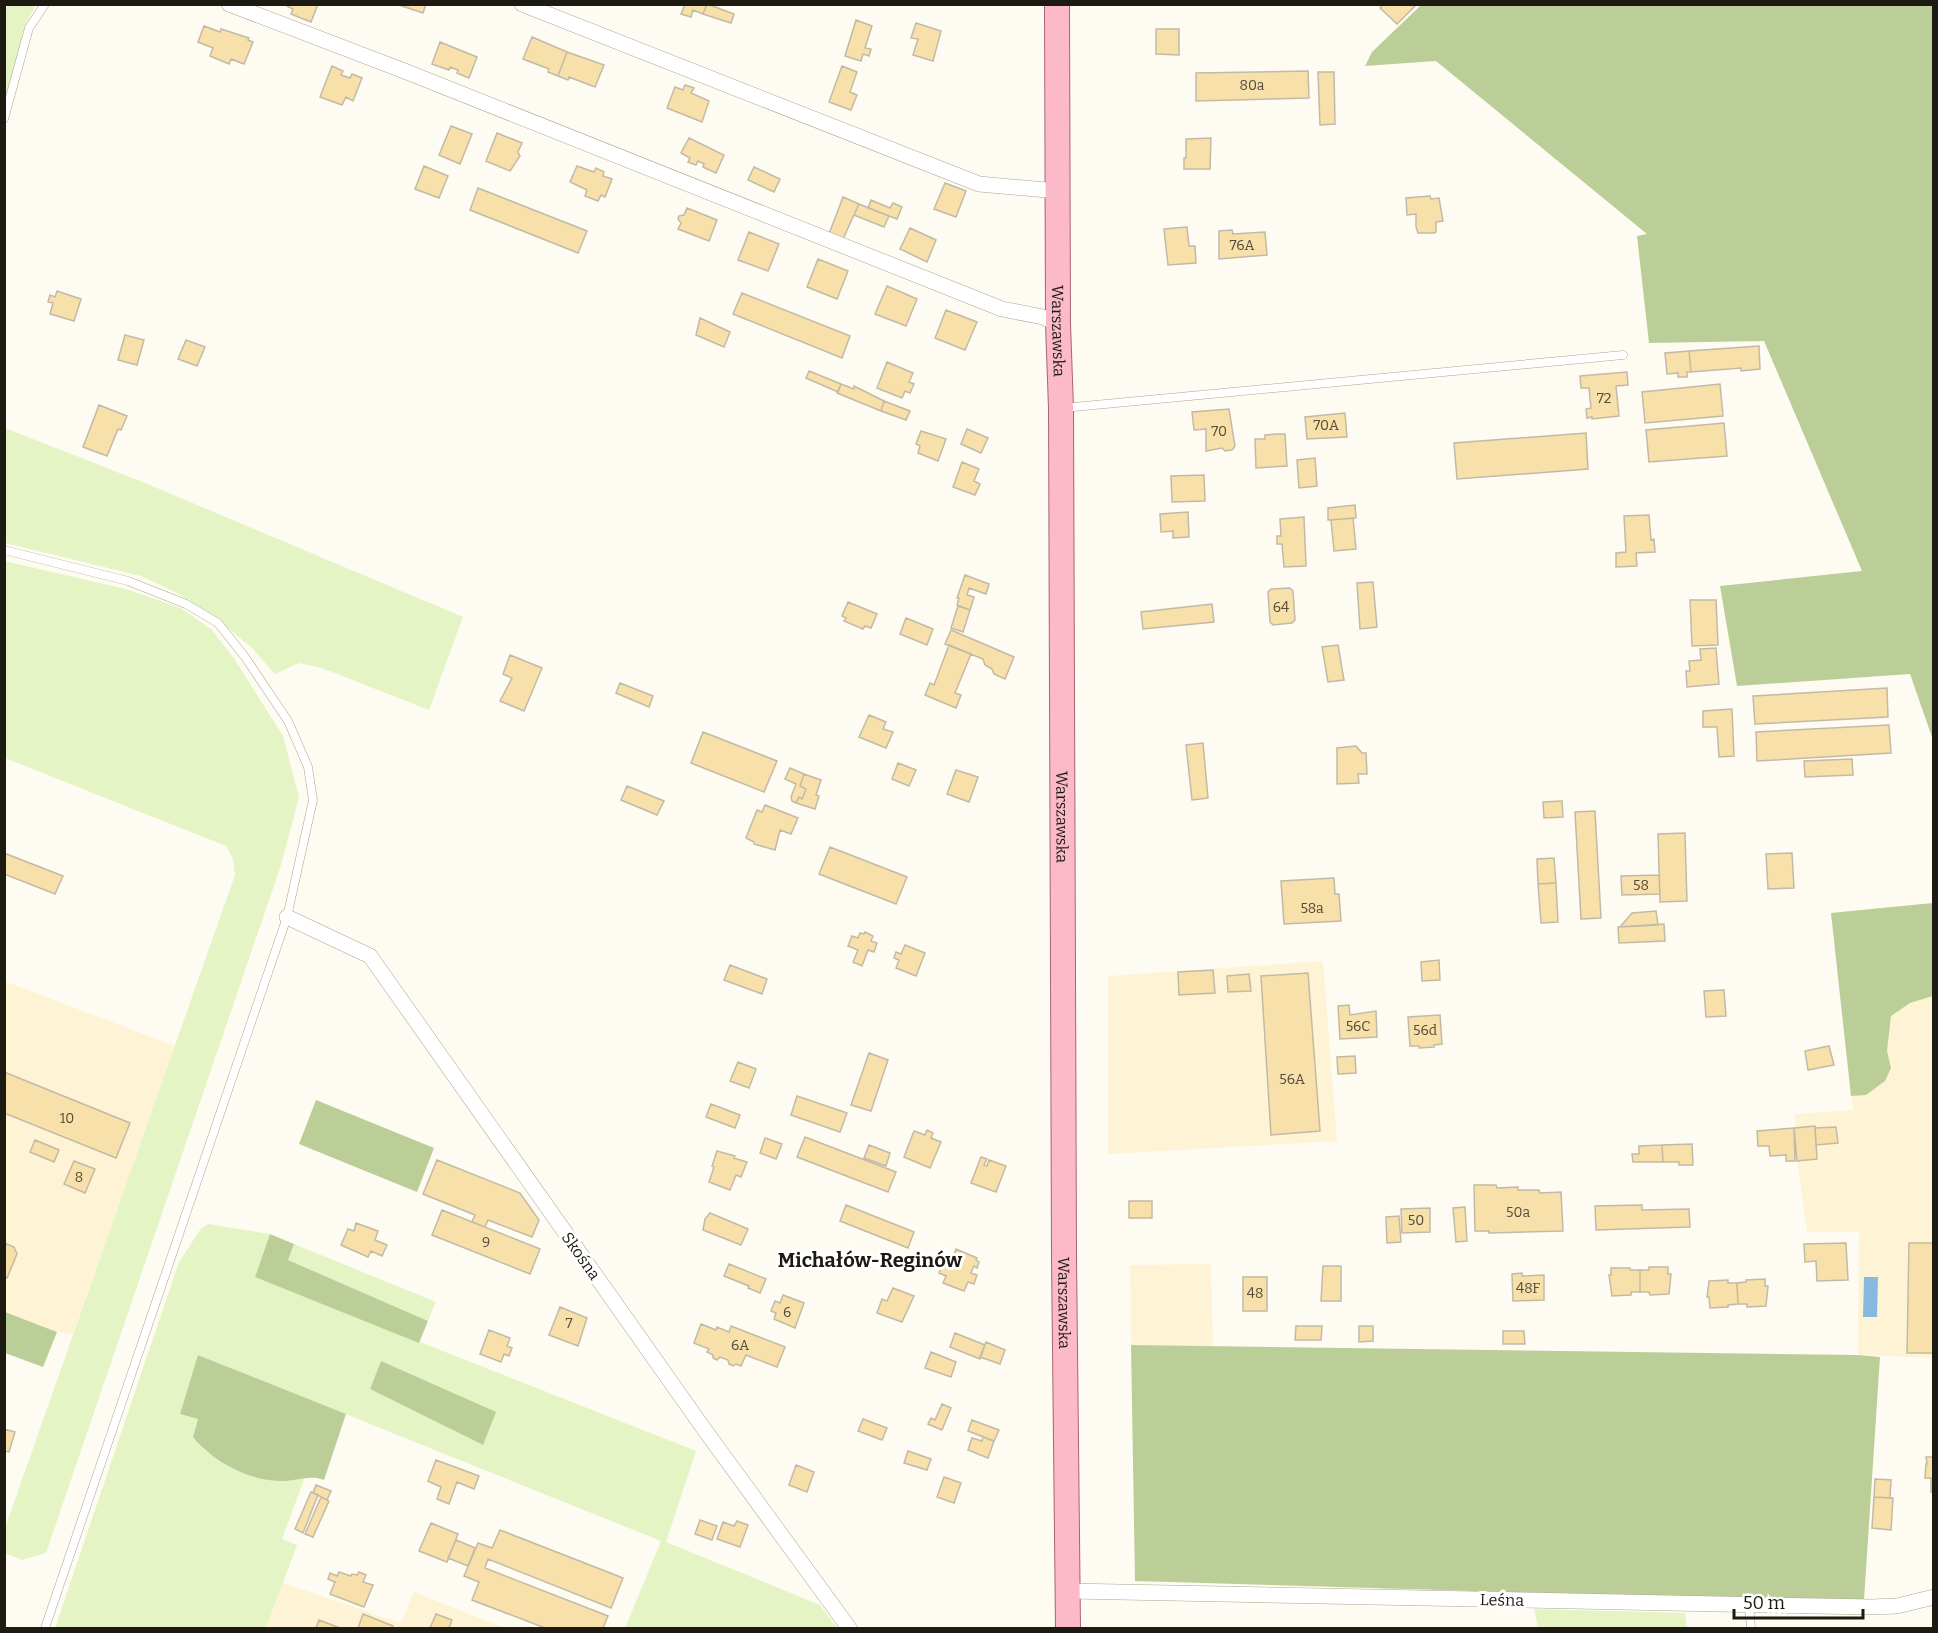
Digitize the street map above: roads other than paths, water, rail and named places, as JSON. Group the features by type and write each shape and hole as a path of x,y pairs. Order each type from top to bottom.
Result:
{"main road":[{"name":"Warszawska","path":"1057,4 1068,1629"}],"street":[{"path":"229,4 418,76 1002,309 1043,317 1058,324"},
{"path":"522,4 979,184 1058,191"},
{"name":"Skośna","path":"287,918 370,956 697,1420 849,1629"},
{"name":"Leśna","path":"1069,1590 1871,1607 1897,1606 1934,1597"}],"lane":[{"path":"4,119 29,28 45,4"},
{"path":"1061,408 1623,355"},
{"path":"4,550 128,581 186,604 218,623 245,657 288,721 308,767 313,800 287,918 45,1629"},
{"path":"1749,1605 1751,1629"}],"water":[{"path":"1864,1277 1878,1277 1877,1317 1863,1317"}],"district":[{"name":"Michałów-Reginów","path":"870,1260"}]}
